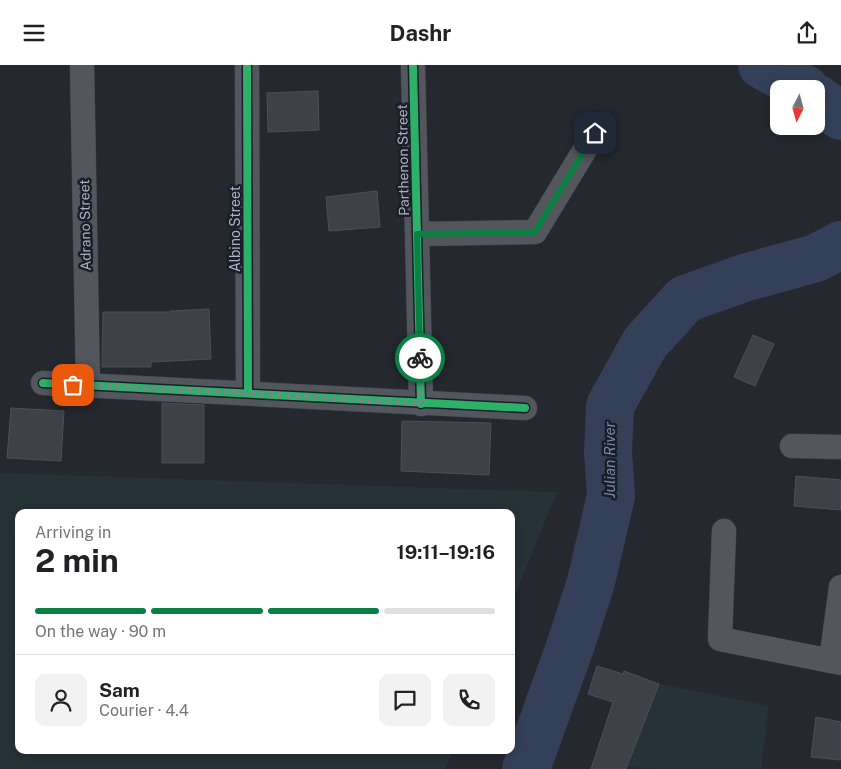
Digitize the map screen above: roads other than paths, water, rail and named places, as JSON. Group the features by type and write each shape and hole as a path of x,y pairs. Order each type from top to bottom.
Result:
{"street":[{"name":"Adrano Street","path":"82,65 88,385"},
{"name":"Albino Street","path":"247,65 248,393"},
{"name":"Parthenon Street","path":"413,65 421,404"},
{"path":"417,234 535,232 595,133"},
{"path":"43,383 525,408"},
{"path":"792,446 841,447"},
{"path":"724,531 720,639 836,662 841,587"}],"waterway":[{"name":"Julian River","path":"762,65 789,80"},
{"name":"Julian River","path":"825,104 841,116"},
{"name":"Julian River","path":"526,769 591,582 611,496 608,453 610,406 645,343 685,299 744,278 816,258 841,245"}]}
